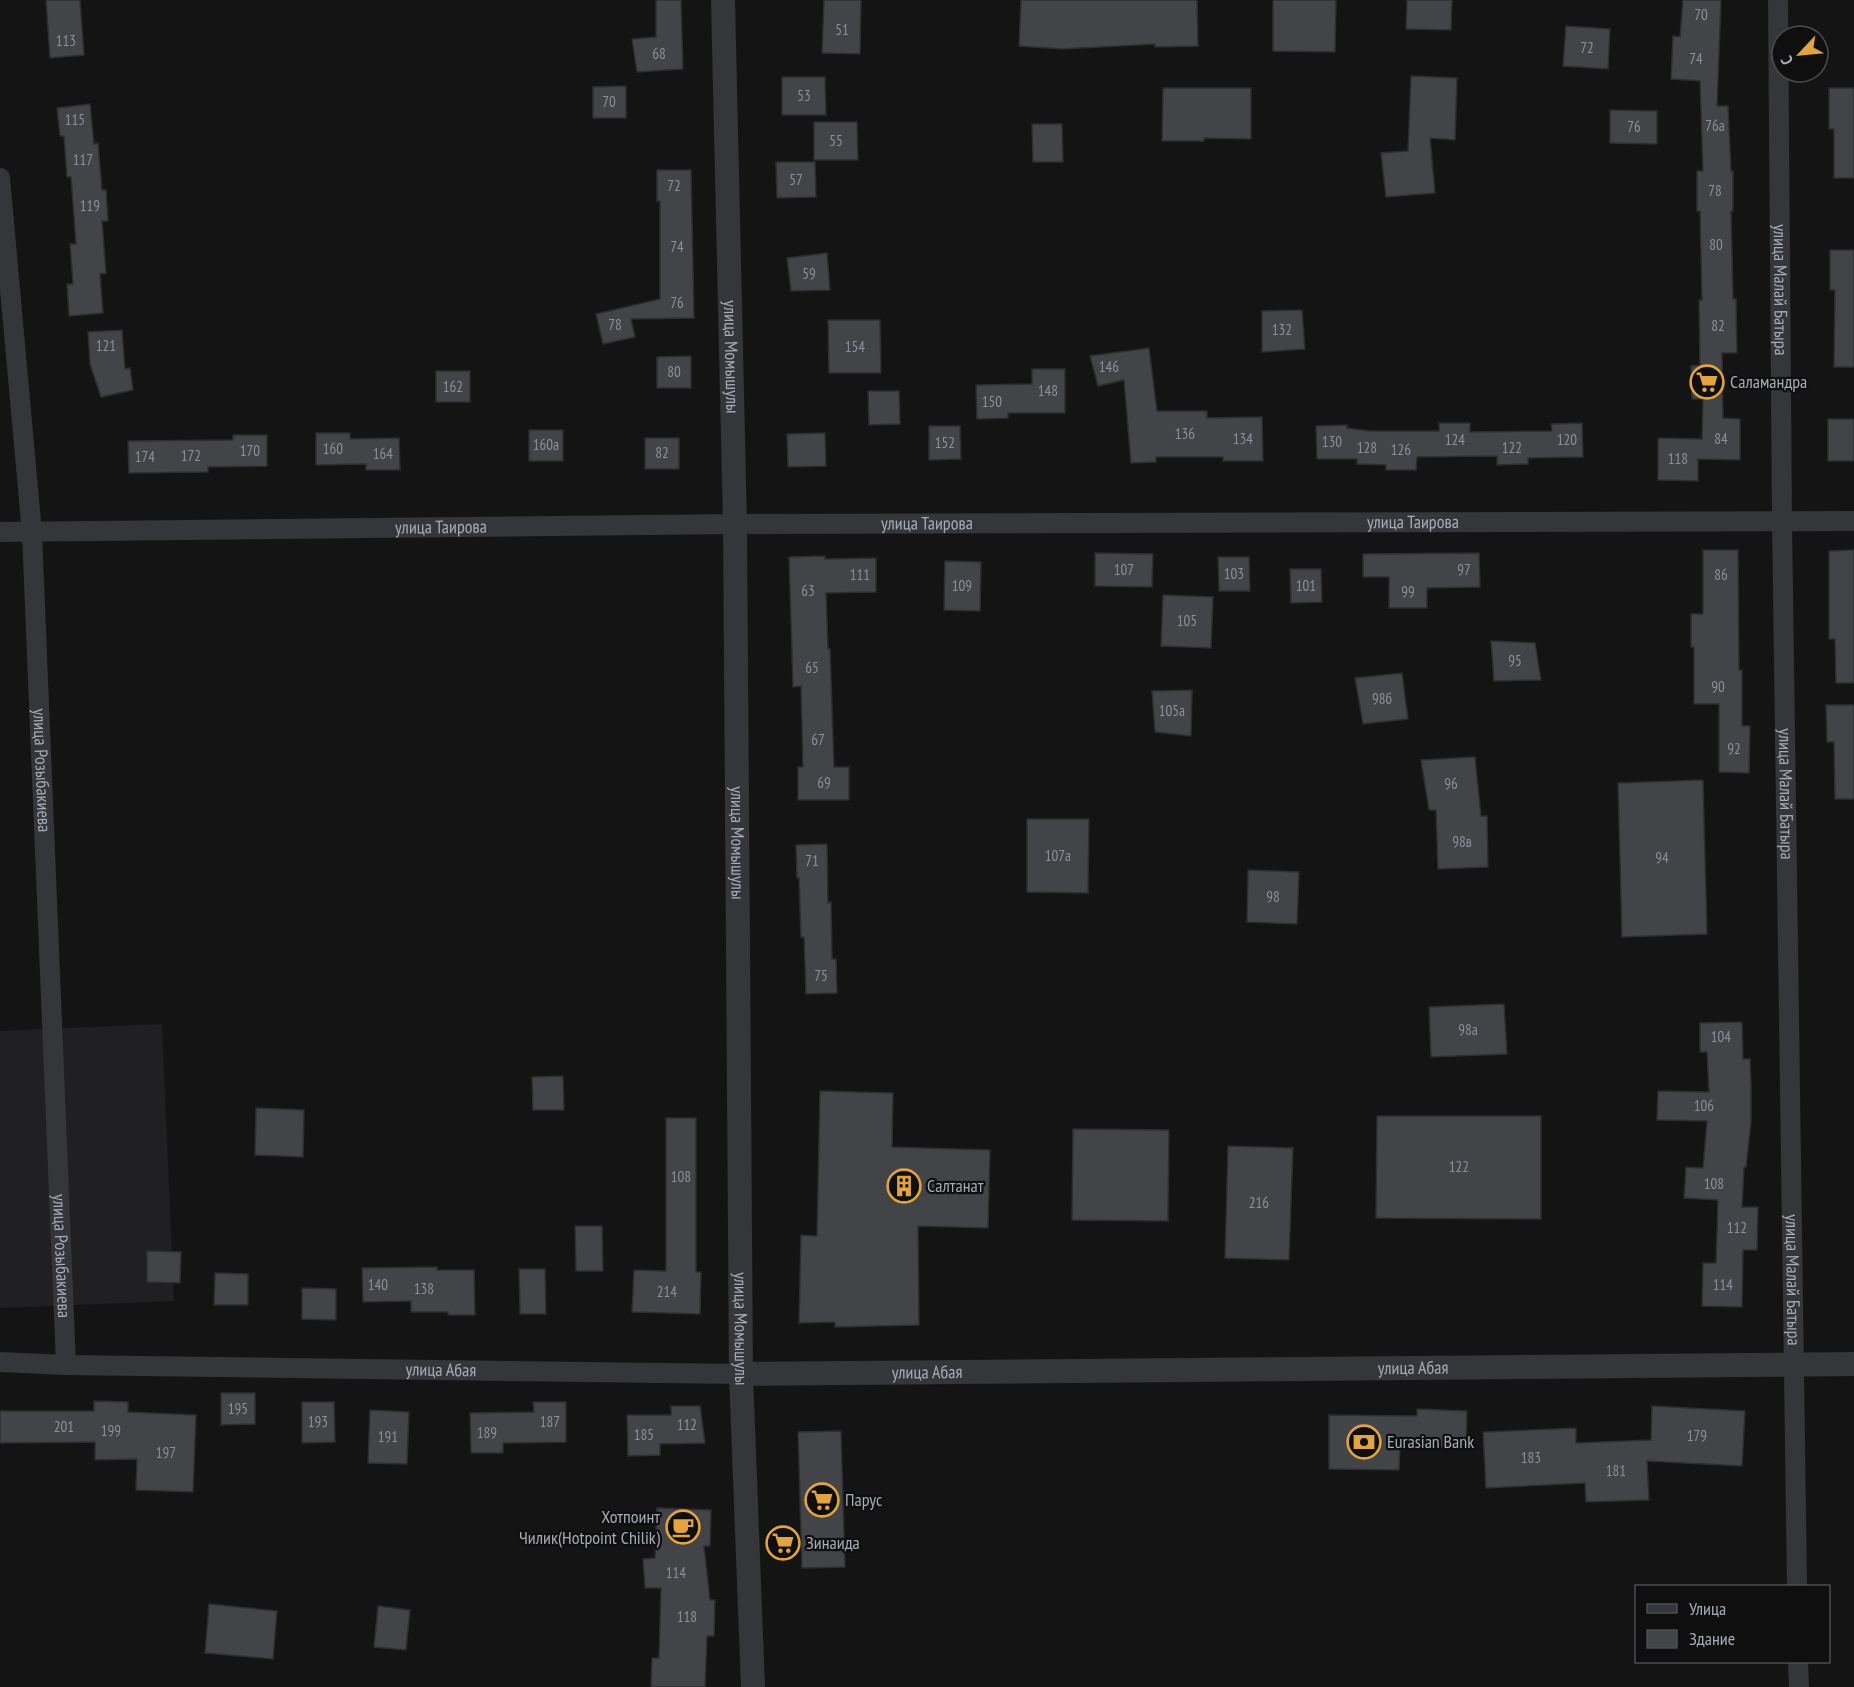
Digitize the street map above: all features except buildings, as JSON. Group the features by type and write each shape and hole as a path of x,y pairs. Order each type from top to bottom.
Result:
{"street":[{"name":"улица Момышулы","path":"723,0 735,524 741,1374 753,1687"},
{"name":"улица Малай Батыра","path":"1778,0 1782,521 1797,1585"},
{"name":"улица Розыбакиева","path":"0,178 32,533 66,1365"},
{"name":"улица Таирова","path":"0,532 735,524 1854,520"},
{"name":"улица Абая","path":"0,1362 66,1365 741,1374 1854,1364"},
{"path":"1798,1663 1798,1687"}],"shaded area":[{"path":"162,1024 174,1301 0,1308 0,1031"}],"place":[{"name":"Саламандра","path":"1707,382"},
{"name":"Салтанат","path":"904,1186"},
{"name":"Eurasian Bank","path":"1364,1442"},
{"name":"Парус","path":"822,1500"},
{"name":"Хотпоинт Чилик(Hotpoint Chilik)","path":"683,1527"},
{"name":"Зинаида","path":"783,1543"}]}
